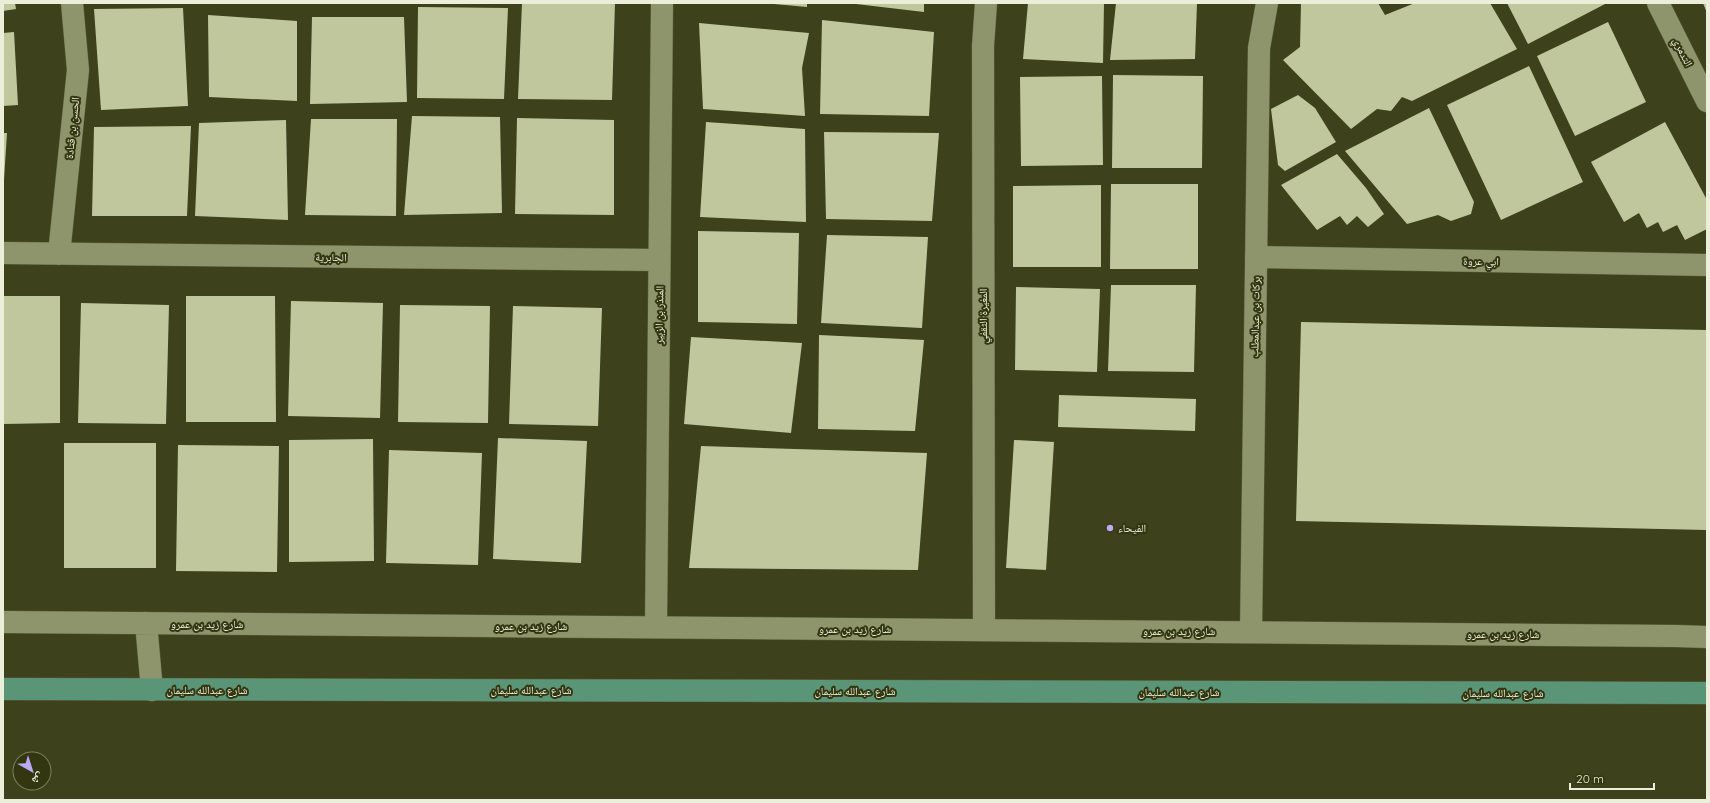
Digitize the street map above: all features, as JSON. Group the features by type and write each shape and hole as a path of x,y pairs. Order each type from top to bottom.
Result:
{"main road":[{"name":"شارع عبدالله سليمان","path":"3,689 1707,693"}],"street":[{"name":"الحسن بن قتادة","path":"59,254 78,70 72,3"},
{"name":"المنذر بن الزبير","path":"656,627 662,3"},
{"name":"المغيرة الثقفي","path":"984,630 983,46 986,3"},
{"name":"بركات بن عبدالمطلب","path":"1251,632 1259,48 1267,3"},
{"name":"التدمري","path":"1658,3 1707,101"},
{"name":"الجابرية","path":"3,253 659,260"},
{"name":"ابي عروة","path":"1256,257 1707,265"},
{"name":"شارع زيد بن عمرو","path":"3,622 1707,637"},
{"path":"146,623 152,690"}],"building":[{"path":"3,3 15,3 16,9 3,11"},
{"path":"522,3 615,3 612,100 518,99"},
{"path":"763,3 807,3 807,7"},
{"path":"924,3 924,12 856,4"},
{"path":"1028,3 1104,3 1103,63 1023,59"},
{"path":"1116,3 1197,3 1195,59 1110,60"},
{"path":"1301,3 1378,3 1385,15 1415,3 1490,3 1517,49 1412,101 1402,97 1391,111 1377,109 1351,129 1283,60 1300,47"},
{"path":"1507,3 1607,3 1528,44"},
{"path":"1703,3 1707,3 1707,13"},
{"path":"418,7 508,8 504,99 417,98"},
{"path":"183,8 188,106 101,110 94,9"},
{"path":"208,15 297,21 297,101 209,97"},
{"path":"312,17 404,17 407,102 310,104"},
{"path":"822,20 934,32 929,116 820,114"},
{"path":"1608,22 1646,102 1575,136 1537,56"},
{"path":"699,23 809,33 802,68 805,116 703,109"},
{"path":"14,32 18,105 3,106 3,33"},
{"path":"1529,66 1583,182 1501,220 1447,105"},
{"path":"1113,75 1203,76 1202,168 1112,168"},
{"path":"1102,76 1103,165 1021,166 1020,77"},
{"path":"1298,95 1315,108 1336,142 1285,171 1278,165 1271,109"},
{"path":"1429,108 1474,202 1471,214 1451,221 1438,215 1407,224 1345,151"},
{"path":"412,116 500,117 502,213 404,215"},
{"path":"517,118 614,120 614,215 515,214"},
{"path":"311,119 397,119 396,216 305,215"},
{"path":"286,120 288,220 195,216 199,123"},
{"path":"706,122 805,129 806,222 700,217"},
{"path":"1665,122 1707,200 1707,229 1685,240 1677,225 1663,232 1658,222 1647,228 1639,213 1624,222 1591,162"},
{"path":"191,126 187,216 92,216 94,127"},
{"path":"824,132 939,133 932,221 826,219"},
{"path":"3,133 7,133 4,180 3,180"},
{"path":"1337,154 1366,188 1384,214 1368,227 1357,216 1347,225 1340,216 1317,230 1281,185"},
{"path":"1111,184 1198,184 1198,269 1110,269"},
{"path":"1101,185 1101,267 1013,267 1013,186"},
{"path":"698,231 799,233 797,324 698,322"},
{"path":"827,235 928,237 922,328 821,323"},
{"path":"1111,285 1196,285 1194,372 1108,371"},
{"path":"1016,287 1100,289 1097,372 1015,370"},
{"path":"3,296 60,296 60,423 3,424"},
{"path":"186,296 275,296 276,422 186,422"},
{"path":"291,301 383,303 380,418 288,416"},
{"path":"81,303 169,305 166,424 78,423"},
{"path":"400,305 490,306 488,423 398,422"},
{"path":"513,306 602,308 598,426 509,424"},
{"path":"1301,322 1707,330 1707,530 1296,521"},
{"path":"819,335 924,340 915,431 818,429"},
{"path":"691,337 802,343 791,433 684,424"},
{"path":"1059,395 1196,399 1195,431 1058,427"},
{"path":"498,438 587,441 581,563 493,559"},
{"path":"373,439 374,561 289,562 289,440"},
{"path":"1014,440 1054,442 1046,570 1006,568"},
{"path":"64,443 156,443 156,568 64,568"},
{"path":"178,445 279,446 277,572 176,571"},
{"path":"701,446 927,453 918,570 689,568"},
{"path":"389,450 482,453 478,565 386,563"}],"place":[{"name":"الفيحاء","path":"1110,528"}]}
